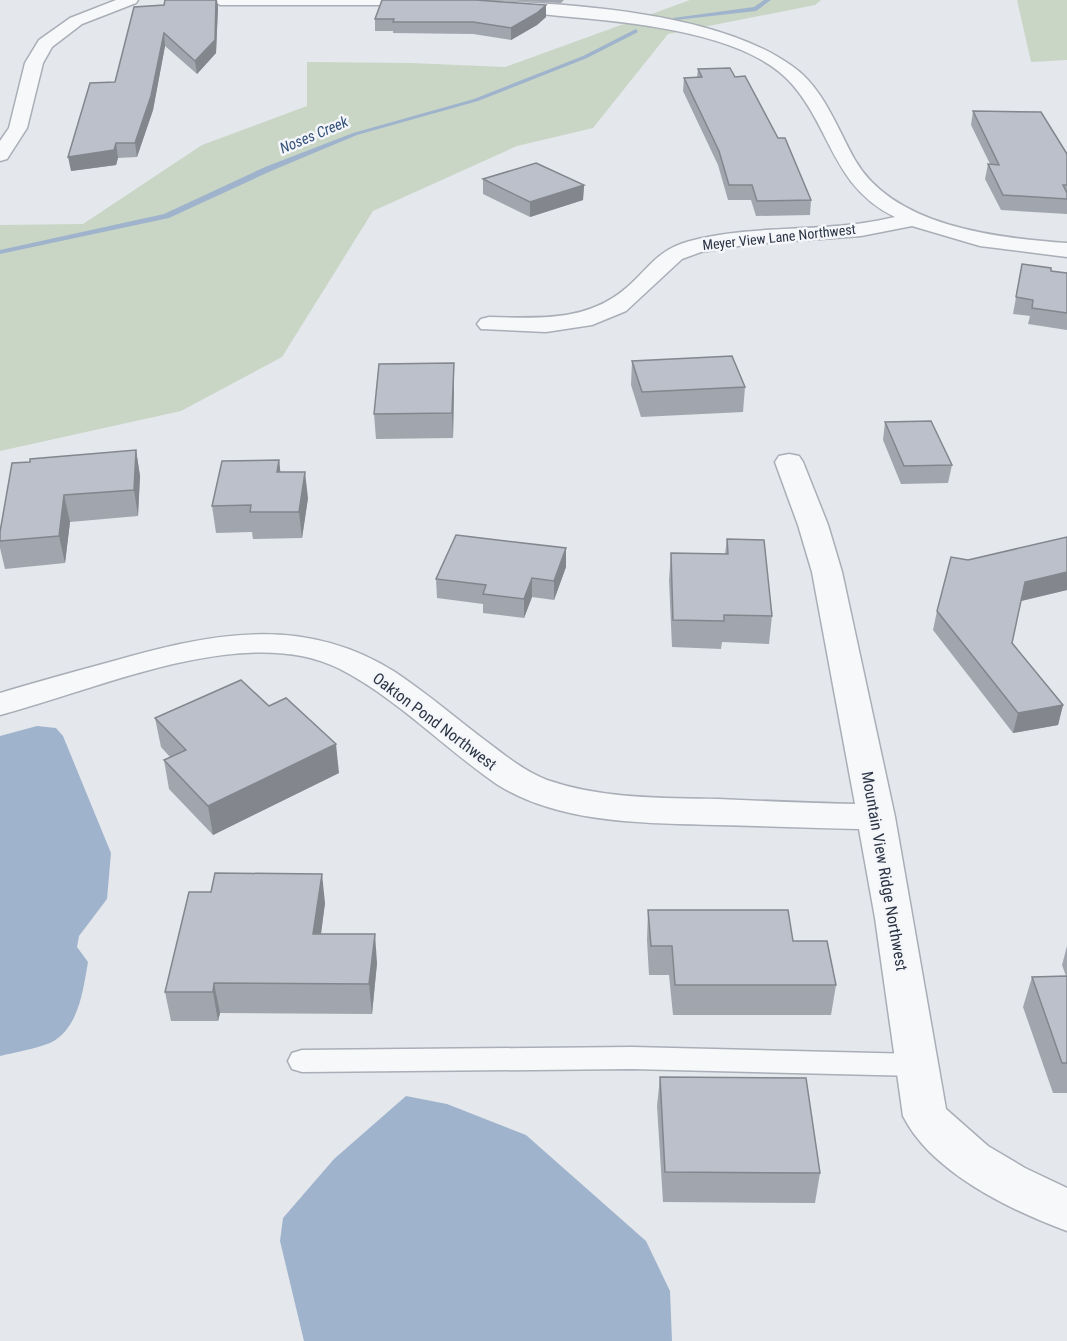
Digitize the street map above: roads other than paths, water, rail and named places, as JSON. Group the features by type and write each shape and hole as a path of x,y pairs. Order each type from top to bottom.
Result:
{"street":[{"path":"0,155 18,128 34,63 45,44 76,21 130,0"},
{"path":"220,0 398,0"},
{"path":"419,0 491,4 635,19 692,31 759,53 790,72 803,85 862,186 887,204 914,219 998,242 1067,250"},
{"name":"Meyer View Lane Northwest","path":"489,324 554,324 597,316 632,295 670,255 698,245 742,238 850,230 914,219"},
{"name":"Mountain View Ridge Northwest","path":"789,462 813,525 827,572 877,817 925,1116 937,1132 984,1167 1067,1210"},
{"name":"Oakton Pond Northwest","path":"0,704 180,652 219,644 255,641 316,648 349,660 381,679 499,769 530,787 564,798 607,807 659,811 877,817"}],"lane":[{"path":"302,1061 632,1058 917,1065"}],"water":[{"path":"37,726 56,728 63,736 111,853 107,899 79,936 77,947 88,962 78,1008 67,1028 60,1037 50,1043 0,1056 0,736"},
{"path":"406,1096 447,1104 526,1135 646,1241 670,1291 672,1341 304,1341 280,1241 283,1218 334,1159"}],"waterway":[{"name":"Noses Creek","path":"676,18 756,9 768,0"},
{"name":"Noses Creek","path":"0,252 166,216 268,169 355,134 476,100 585,57 636,31"}]}
